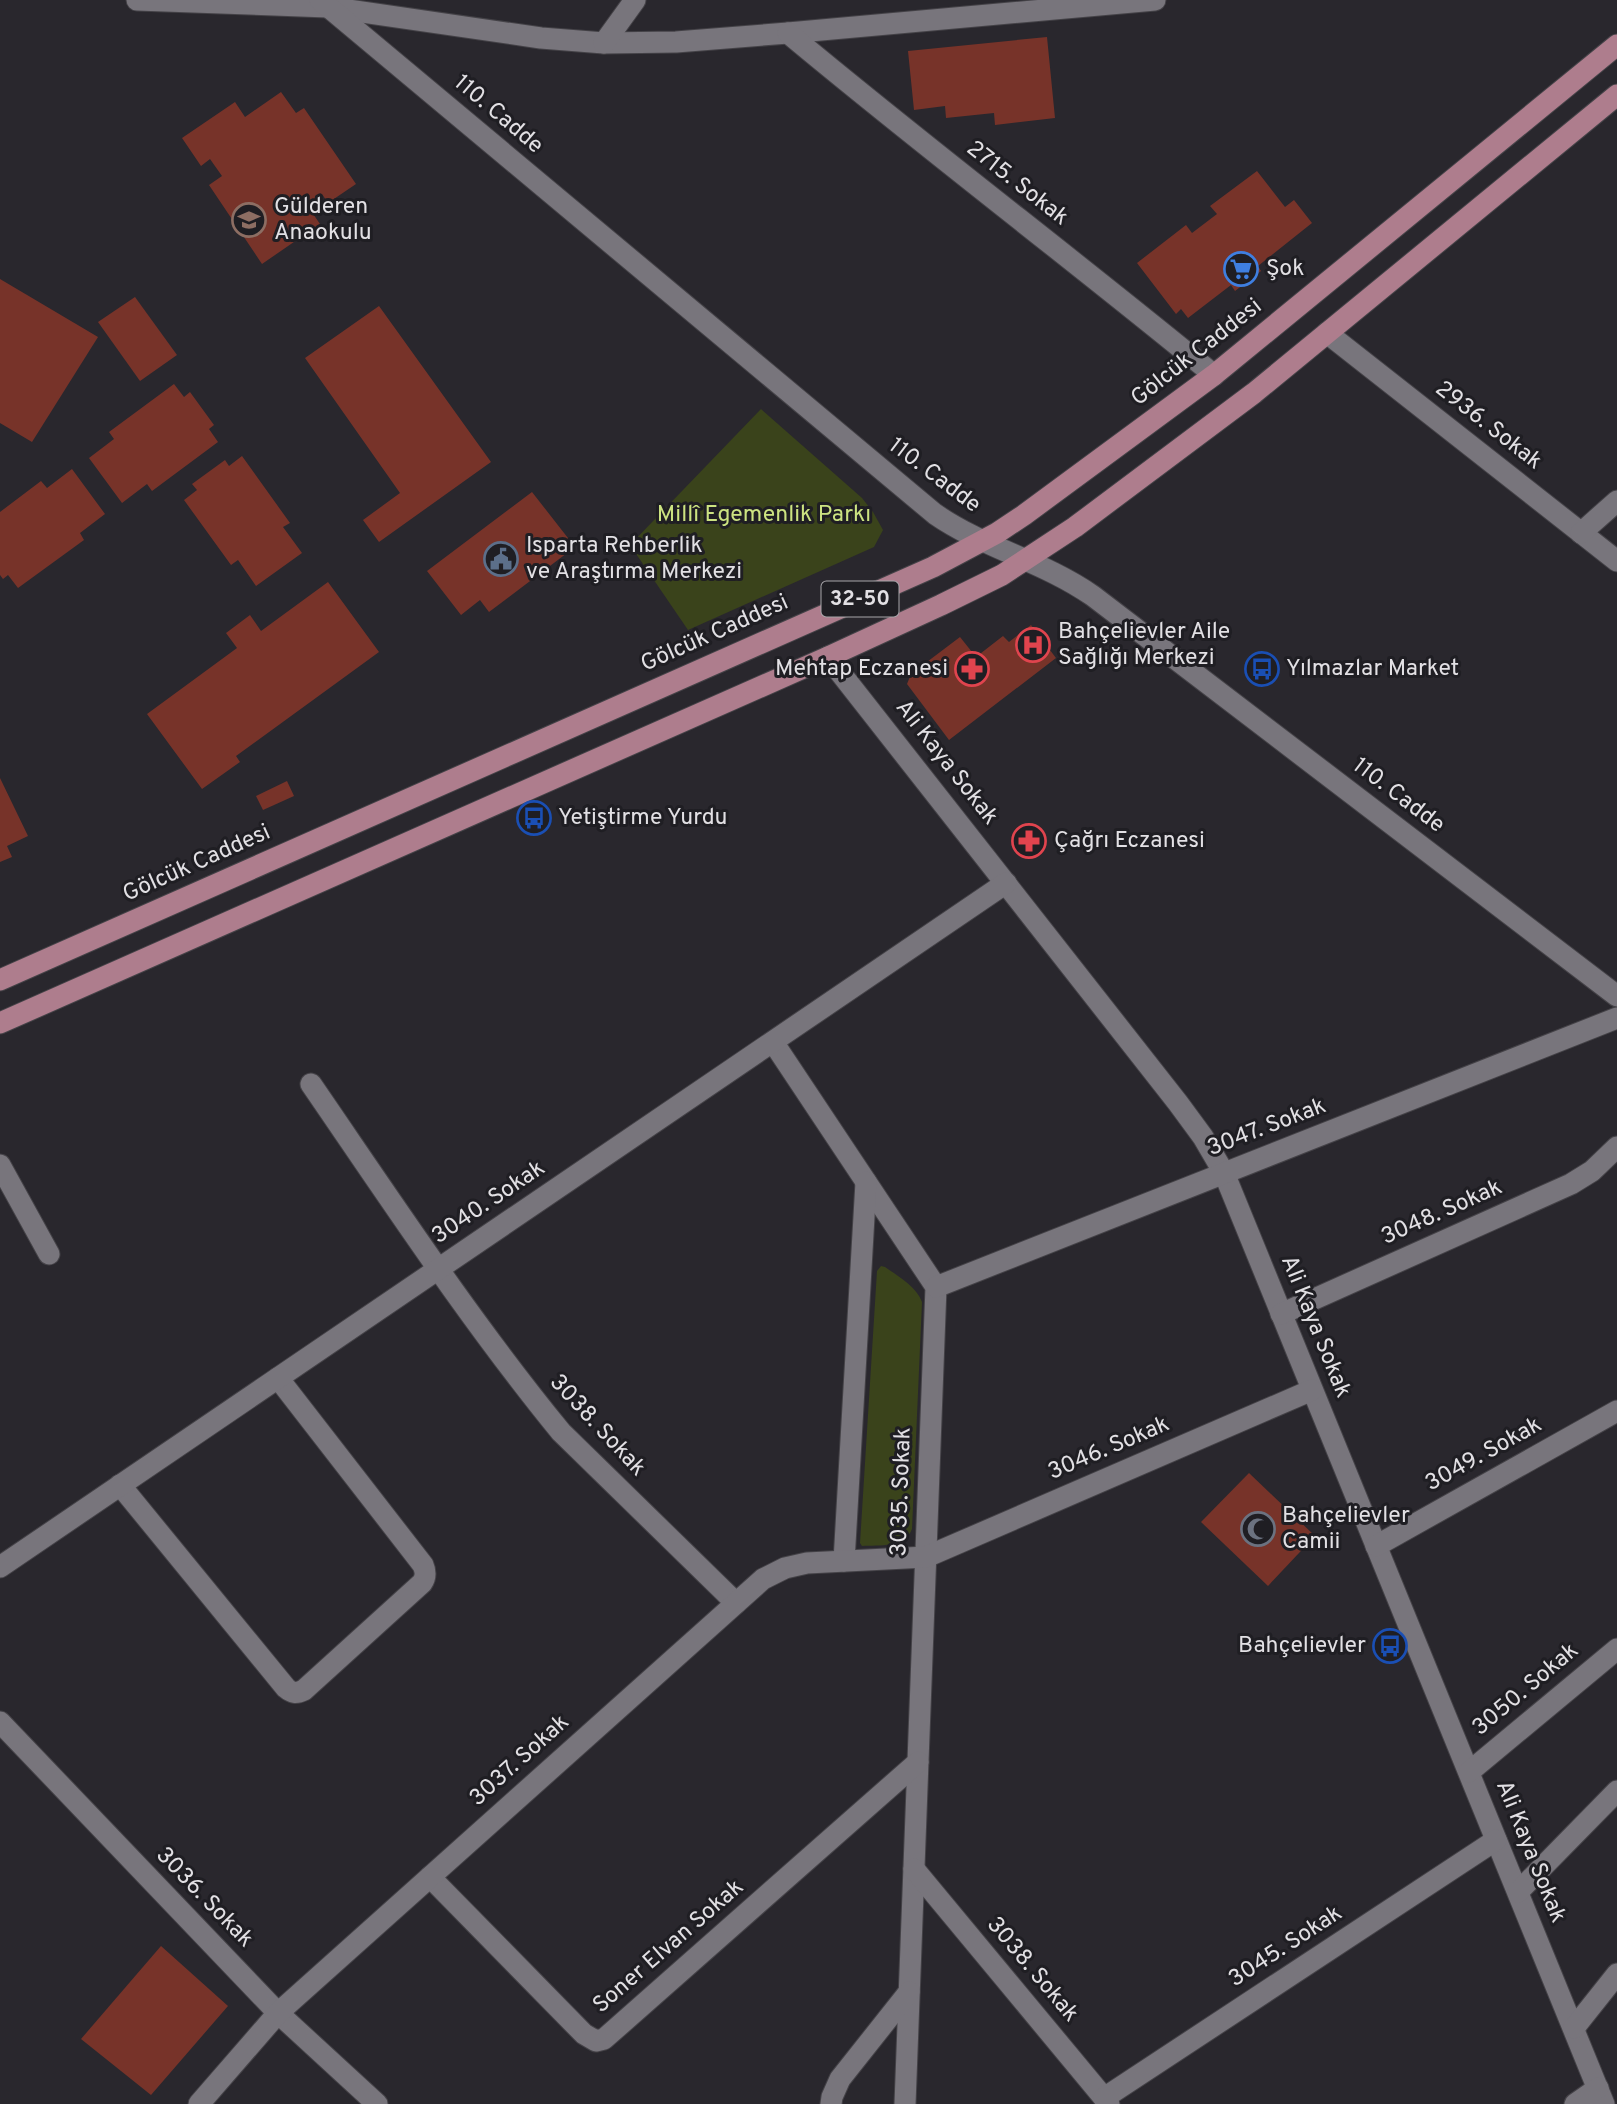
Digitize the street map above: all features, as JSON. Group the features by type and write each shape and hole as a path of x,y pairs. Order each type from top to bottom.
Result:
{"main road":[{"name":"Gölcük Caddesi","path":"0,980 933,567 981,542 1059,491 1214,375 1617,45"},
{"name":"32-50","path":"0,1023 828,657 1002,575 1141,479 1254,393 1617,94"}],"street":[{"path":"139,0 326,2 541,38 604,43 788,33 1155,0"},
{"path":"604,43 635,0"},
{"name":"110. Cadde","path":"326,2 935,514 959,531 1073,582 1093,596 1617,996"},
{"name":"2715. Sokak","path":"788,33 1214,375"},
{"name":"2936. Sokak","path":"1327,333 1617,561"},
{"path":"1581,533 1617,501"},
{"name":"Ali Kaya Sokak","path":"828,657 1178,1103 1203,1137 1224,1173 1601,2096"},
{"name":"3040. Sokak","path":"0,1567 1006,883"},
{"name":"3047. Sokak","path":"936,1287 1617,1018"},
{"path":"773,1042 936,1287"},
{"name":"3038. Sokak","path":"311,1084 438,1269 561,1432 736,1603"},
{"name":"3048. Sokak","path":"1281,1314 1571,1184 1592,1171 1617,1147"},
{"path":"0,1165 49,1254"},
{"path":"844,1561 866,1182"},
{"name":"3035. Sokak","path":"905,2104 936,1287"},
{"path":"120,1485 286,1688 298,1693 304,1690 422,1583 425,1571 278,1378"},
{"name":"3046. Sokak","path":"926,1557 1312,1390"},
{"name":"3049. Sokak","path":"1376,1546 1617,1411"},
{"name":"3037. Sokak","path":"199,2104 278,2013 763,1579 785,1568 807,1563 926,1557"},
{"name":"3050. Sokak","path":"1469,1772 1617,1649"},
{"name":"3036. Sokak","path":"0,1722 278,2013 377,2104"},
{"name":"Soner Elvan Sokak","path":"430,1877 584,2034 596,2041 604,2039 918,1762"},
{"path":"1518,1892 1617,1791"},
{"name":"3045. Sokak","path":"1107,2101 1496,1840"},
{"name":"3038. Sokak","path":"914,1869 1107,2101"},
{"path":"1574,2028 1617,1974"},
{"path":"831,2104 841,2079 909,1992"},
{"path":"1575,2104 1601,2096"}],"green space":[{"name":"Millî Egemenlik Parkı","path":"761,409 862,498 883,530 874,547 688,630 630,545"},
{"path":"881,1266 906,1282 916,1291 922,1302 912,1529 904,1540 862,1546 860,1543 877,1271"}],"building":[{"path":"1047,37 1055,118 995,125 994,113 946,118 945,106 914,110 908,51"},
{"path":"281,92 296,113 304,108 356,184 328,203 322,194 307,205 320,224 262,264 209,185 222,176 210,159 201,166 182,138 235,102 245,117"},
{"path":"1257,171 1285,207 1294,200 1312,223 1258,266 1261,271 1235,291 1231,285 1188,318 1181,309 1176,314 1137,263 1186,225 1192,233 1217,214 1210,206"},
{"path":"0,279 98,337 32,442 0,423"},
{"path":"135,297 177,355 140,381 98,322"},
{"path":"379,306 491,462 379,542 363,520 400,493 305,358"},
{"path":"174,384 184,397 190,392 214,425 209,429 218,442 152,491 147,484 122,503 89,458 114,439 109,432"},
{"path":"242,456 290,523 283,527 302,553 256,586 238,560 231,565 184,500 197,490 192,484 225,460 229,466"},
{"path":"72,469 105,514 80,533 84,540 18,588 8,575 3,579 0,575 0,512 41,481 47,488"},
{"name":"Isparta Rehberlik ve Araştırma Merkezi","path":"532,492 575,547 489,612 480,600 461,615 427,571"},
{"path":"328,582 379,652 236,756 240,762 202,789 147,714 237,648 226,633 250,615 261,631"},
{"path":"1031,625 1056,658 949,740 907,684 911,674 960,637 976,657 1003,636 1009,642"},
{"path":"0,778 28,836 7,846 12,857 0,862"},
{"path":"287,781 294,796 263,810 256,796"},
{"name":"Bahçelievler Camii","path":"1249,1473 1315,1536 1268,1586 1201,1522"},
{"path":"161,1946 228,2006 151,2095 81,2039"}],"place":[{"name":"Gülderen Anaokulu","path":"249,220"},
{"name":"Şok","path":"1241,269"},
{"name":"Isparta Rehberlik ve Araştırma Merkezi","path":"501,559"},
{"name":"Bahçelievler Aile Sağlığı Merkezi","path":"1033,645"},
{"name":"Mehtap Eczanesi","path":"972,669"},
{"name":"Yılmazlar Market","path":"1262,669"},
{"name":"Yetiştirme Yurdu","path":"534,818"},
{"name":"Çağrı Eczanesi","path":"1029,841"},
{"name":"Bahçelievler Camii","path":"1258,1529"},
{"name":"Bahçelievler","path":"1390,1646"}]}
